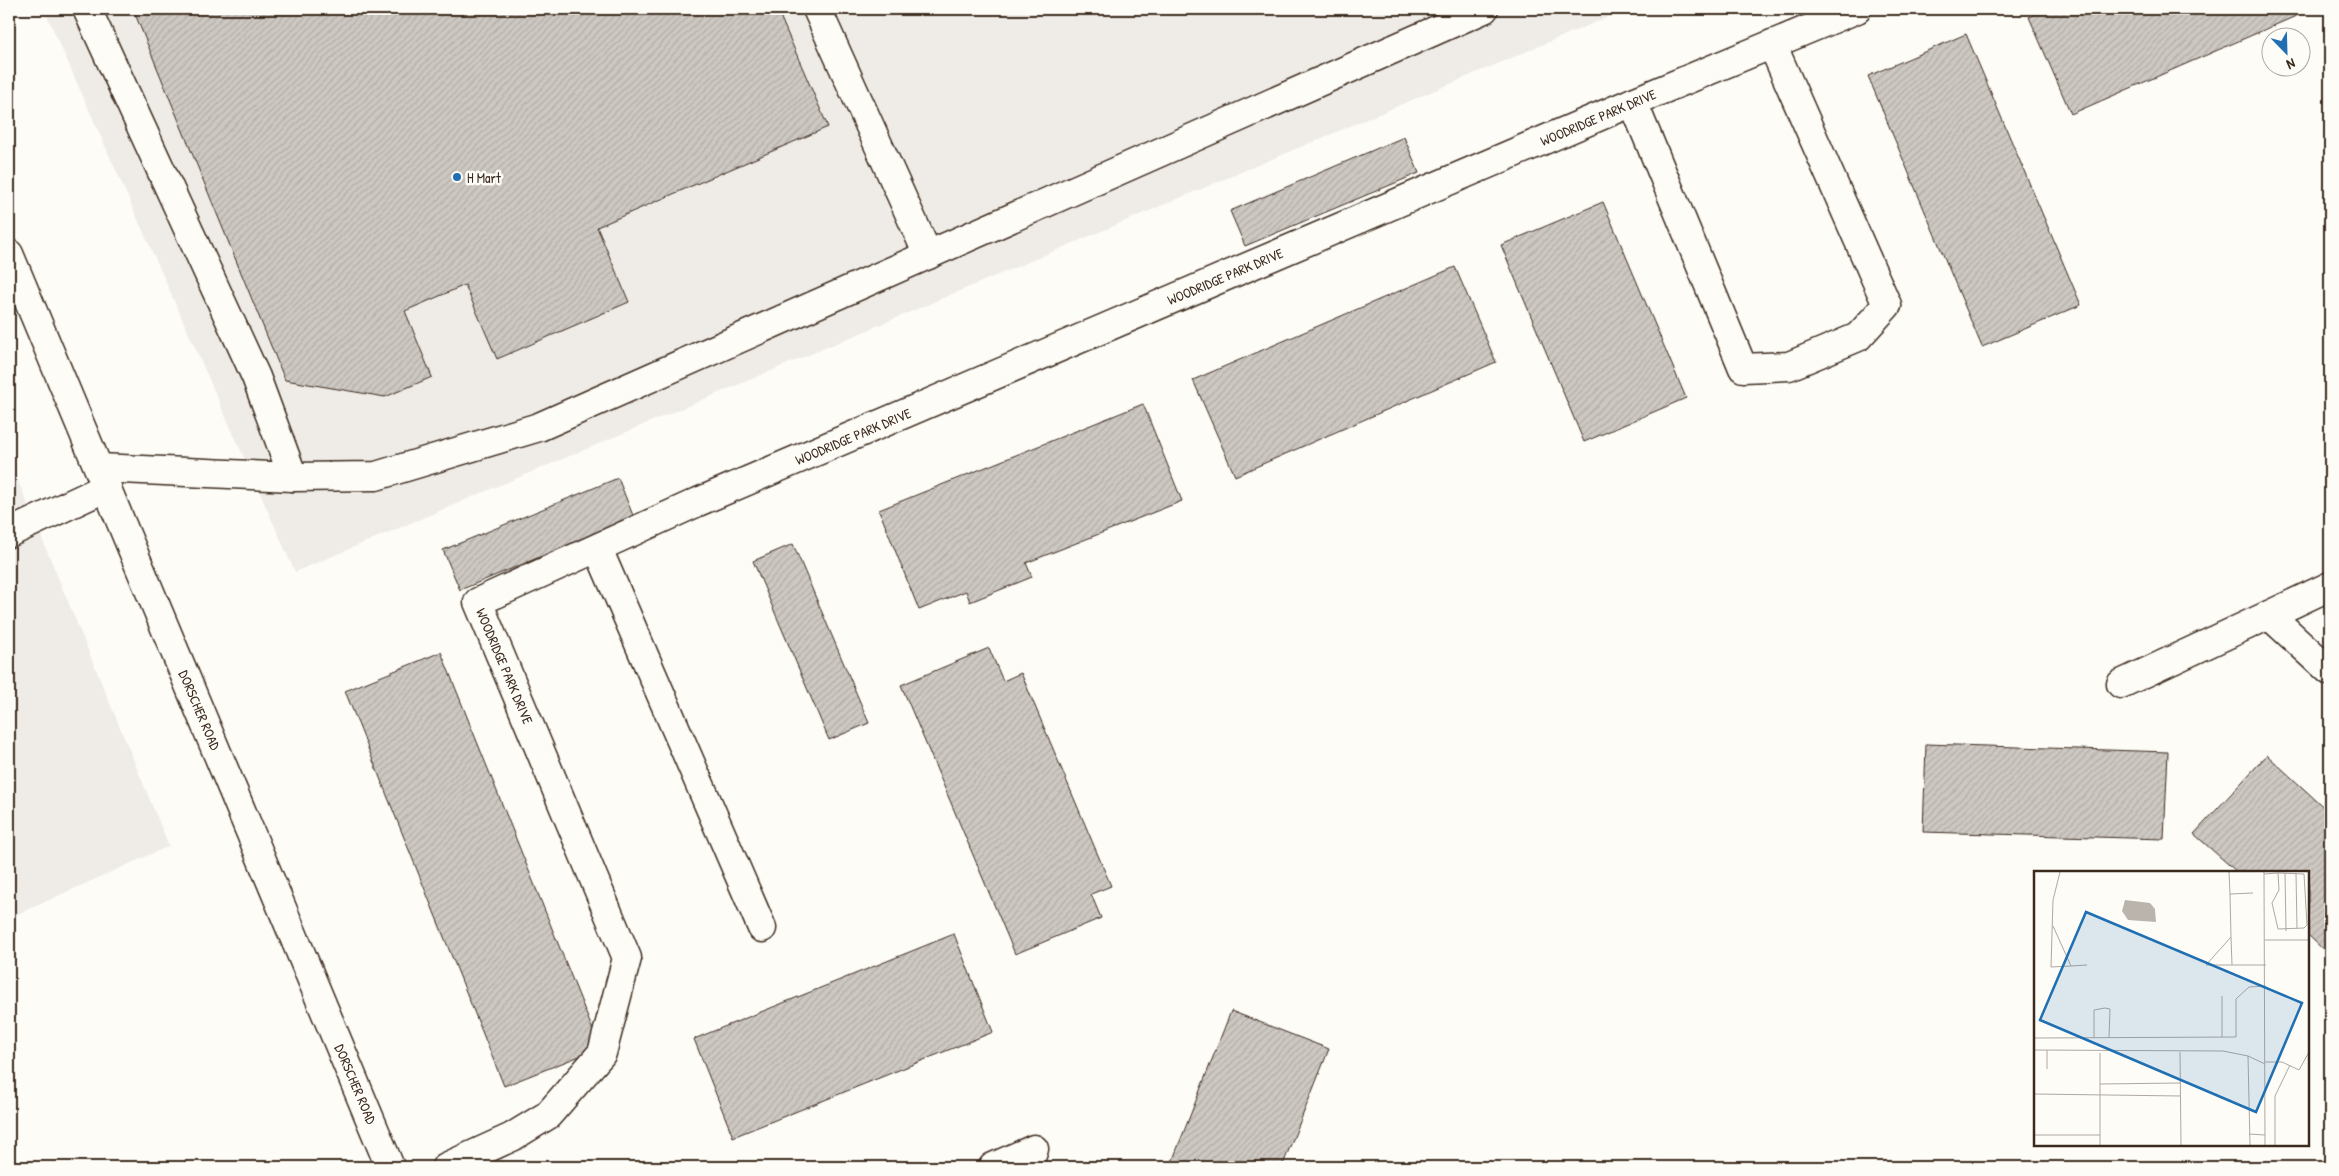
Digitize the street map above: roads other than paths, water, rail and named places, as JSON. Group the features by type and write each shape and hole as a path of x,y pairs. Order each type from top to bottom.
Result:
{"street":[{"path":"88,9 256,377 293,477"},
{"path":"817,9 928,255"},
{"path":"9,533 103,478 376,476 539,427 1484,9"},
{"name":"WOODRIDGE PARK DRIVE","path":"446,1167 512,1137 548,1115 602,1054 627,958 478,602 698,502 1633,102 1857,9"},
{"path":"1633,102 1743,368 1789,366 1858,337 1887,305 1772,44"},
{"name":"DORSCHER ROAD","path":"9,254 390,1167"},
{"path":"598,549 762,928"},
{"path":"2122,684 2330,586"},
{"path":"2270,615 2330,671"},
{"path":"993,1167 1034,1149 1028,1167"}],"place":[{"name":"H Mart","path":"457,177"}]}
